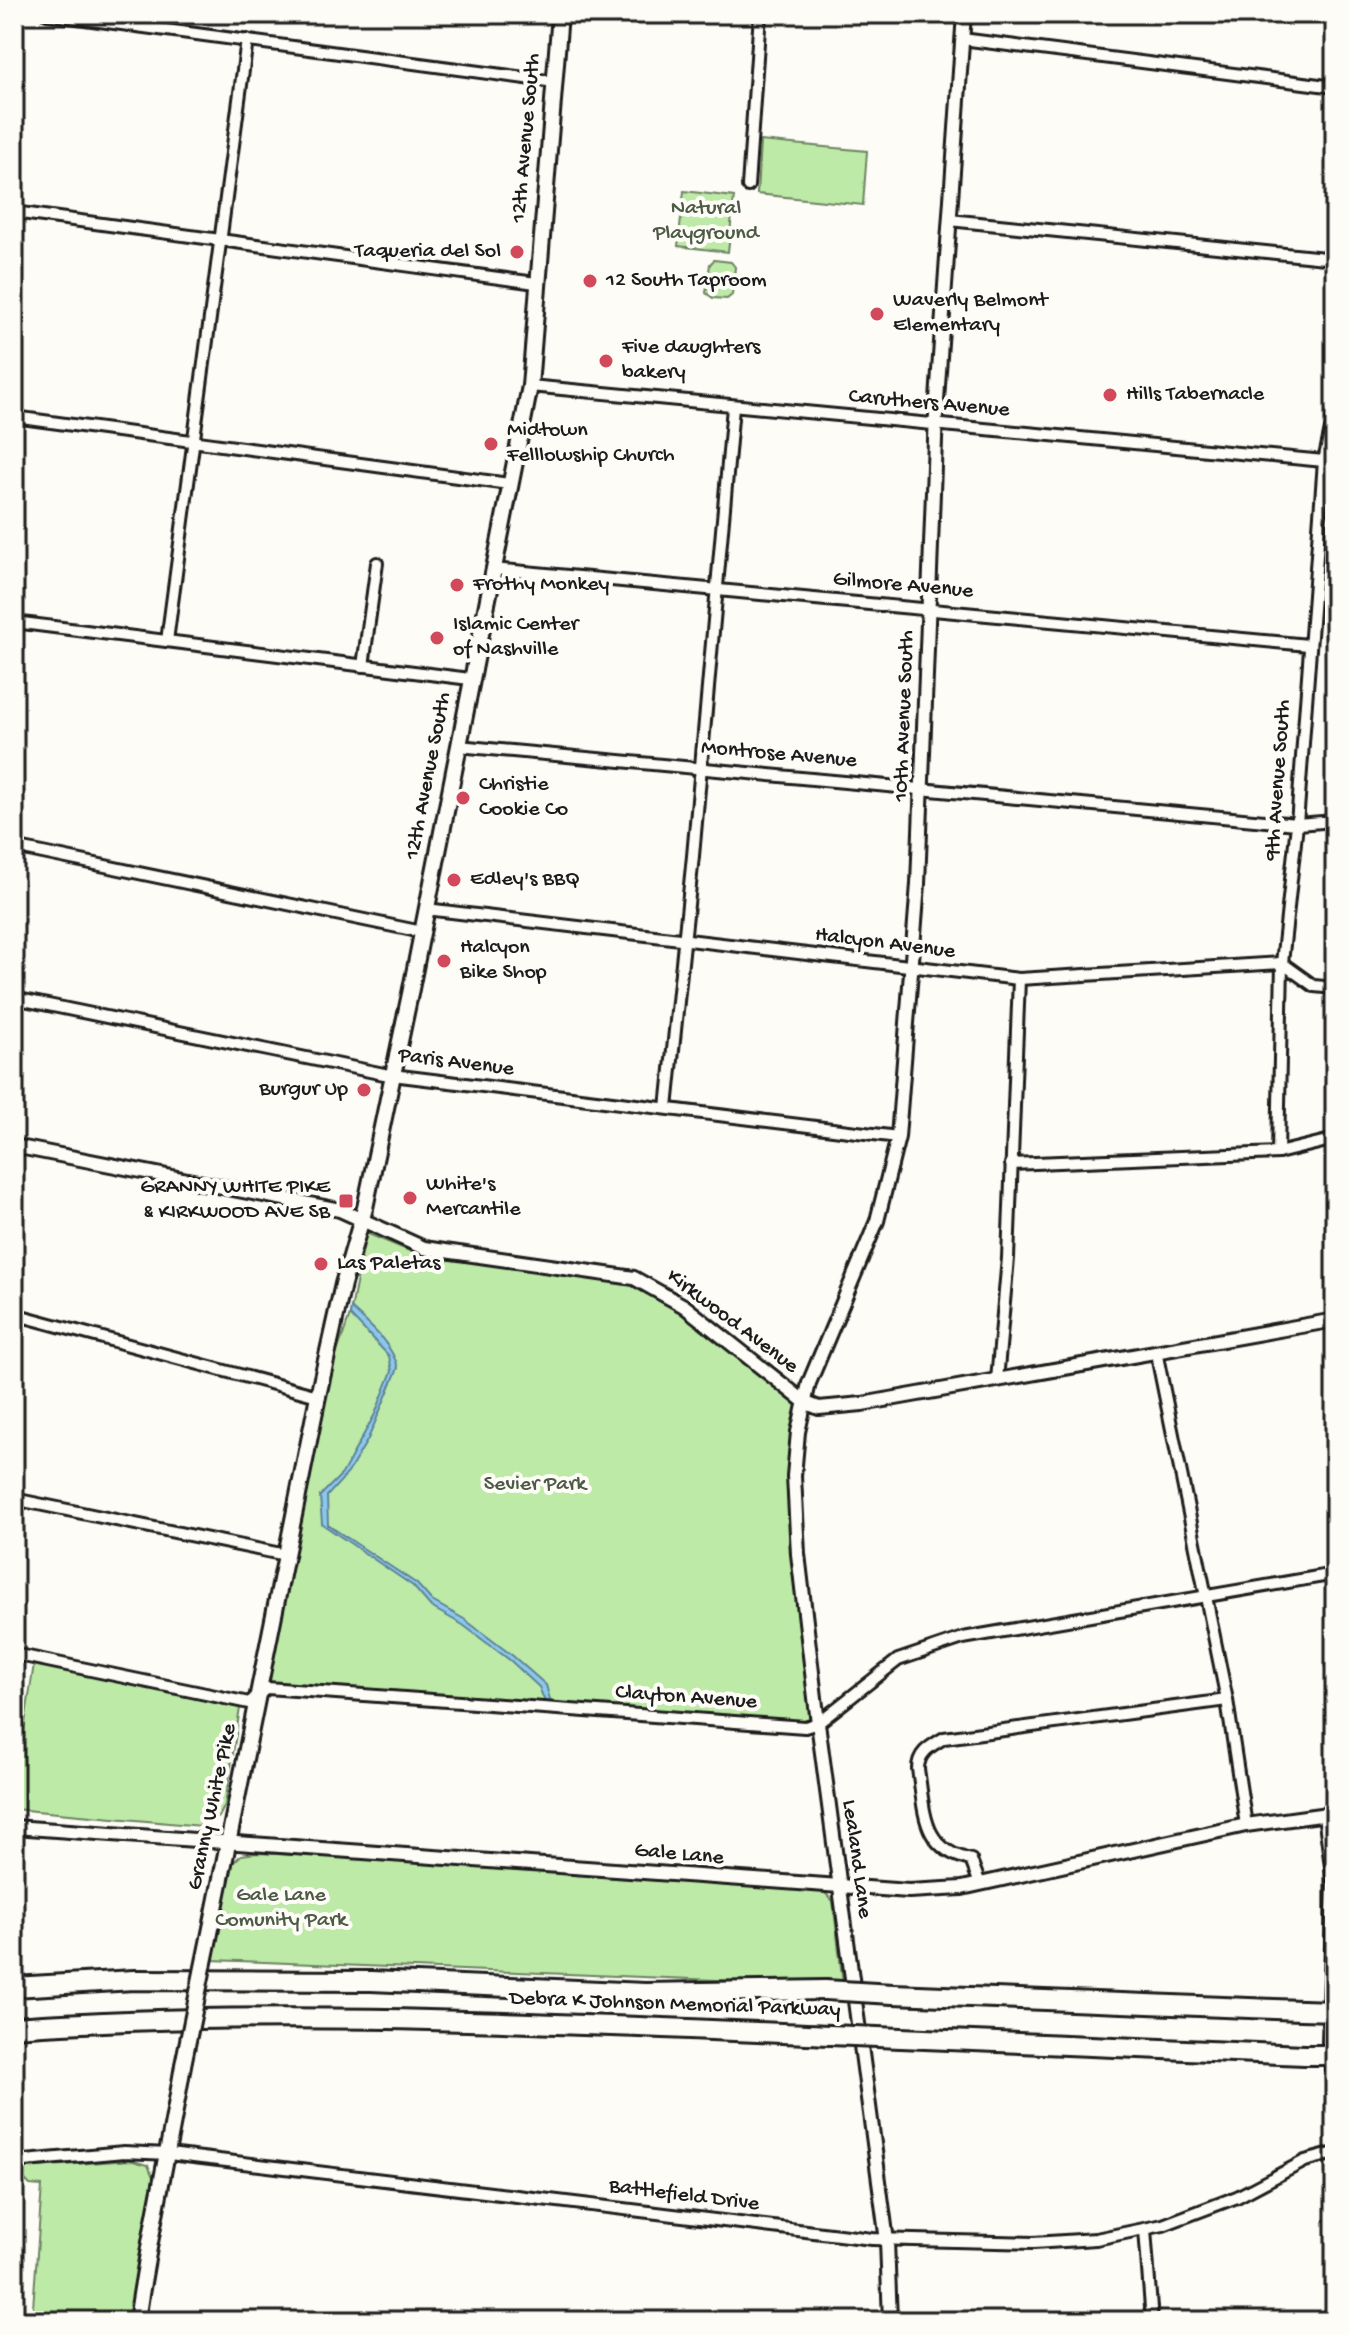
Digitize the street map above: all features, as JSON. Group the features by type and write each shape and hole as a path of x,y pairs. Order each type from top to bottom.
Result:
{"highway":[{"name":"Debra K Johnson Memorial Parkway","path":"14,1987 134,1980 371,1981 645,1993 825,1990 1335,2011"},
{"name":"Debra K Johnson Memorial Parkway","path":"14,2027 138,2018 335,2016 1335,2055"}],"main road":[{"name":"12th Avenue South","path":"318,1396 362,1219 530,386 560,14"},
{"name":"Granny White Pike","path":"137,2321 148,2243 169,2154 183,2065 318,1396"}],"street":[{"path":"47,14 87,16 555,82"},
{"path":"748,186 760,14"},
{"name":"10th Avenue South","path":"806,1403 809,1383 877,1221 898,1137 922,788 936,424 964,14"},
{"path":"962,39 1335,87"},
{"path":"167,641 247,40"},
{"path":"14,212 536,283"},
{"path":"949,220 1335,259"},
{"name":"Caruthers Avenue","path":"530,386 1324,461"},
{"path":"667,1108 733,407"},
{"name":"9th Avenue South","path":"1278,1153 1282,963 1297,824 1324,461 1335,411"},
{"path":"14,417 509,484"},
{"path":"363,666 377,563"},
{"name":"Gilmore Avenue","path":"493,569 1308,645"},
{"path":"14,622 470,679"},
{"name":"Montrose Avenue","path":"458,746 1297,824 1335,821"},
{"path":"14,847 422,932"},
{"name":"Halcyon Avenue","path":"426,909 1019,979 1282,963"},
{"path":"1282,963 1314,986 1335,988"},
{"path":"997,1380 1008,1258 1019,979"},
{"name":"Paris Avenue","path":"14,998 392,1075 898,1137"},
{"path":"1011,1164 1278,1153 1335,1139"},
{"name":"Kirkwood Avenue","path":"14,1146 340,1210 424,1248 634,1278 684,1306 806,1403 833,1408 1335,1320"},
{"path":"14,1314 318,1396"},
{"path":"1156,1351 1227,1700 1246,1825"},
{"name":"Lealand Lane","path":"806,1403 795,1453 794,1499 818,1723 887,2241 890,2321"},
{"path":"14,1499 286,1555"},
{"path":"818,1723 875,1676 913,1653 963,1638 1335,1574"},
{"name":"Clayton Avenue","path":"14,1654 249,1703 267,1688 805,1727 818,1723"},
{"path":"980,1884 971,1860 949,1855 934,1841 926,1819 918,1759 944,1738 1227,1700"},
{"path":"1329,1814 1333,1881 1328,2042 1335,2099"},
{"name":"Gale Lane","path":"14,1827 909,1891 980,1884 1246,1825 1329,1814"},
{"name":"Battlefield Drive","path":"14,2162 124,2152 169,2154 887,2241 1060,2242 1145,2230 1201,2212 1305,2161 1335,2153"},
{"path":"1145,2230 1152,2321"}],"green space":[{"path":"760,141 867,151 863,205 757,194"},
{"name":"Natural Playground","path":"684,191 734,197 728,252 678,246"},
{"path":"714,260 731,262 735,267 732,295 727,299 713,298 706,293 710,264"},
{"name":"Sevier Park","path":"366,1233 412,1252 638,1285 680,1309 798,1407 793,1447 791,1526 798,1605 815,1724 267,1684 327,1381 350,1315"},
{"path":"34,1664 240,1708 225,1805 219,1817 202,1826 14,1809 14,1734 23,1735"},
{"name":"Gale Lane Comunity Park","path":"257,1853 435,1862 824,1892 833,1901 843,1985 212,1960 231,1865 241,1855"},
{"path":"129,2160 148,2165 156,2184 133,2321 32,2321 42,2186 30,2185 23,2178 23,2168"}],"water":[{"path":"351,1308 385,1343 398,1368 368,1439 348,1473 327,1496 328,1525 417,1584 432,1601 464,1619 513,1656 546,1685 551,1703 545,1702 539,1687 511,1661 463,1625 431,1607 413,1586 322,1524 320,1496 342,1474 375,1414 392,1371 389,1356 350,1315"}],"place":[{"name":"Taqueria del Sol","path":"517,252"},
{"name":"12 South Taproom","path":"590,281"},
{"name":"Waverly Belmont Elementary","path":"877,314"},
{"name":"Five daughters bakery","path":"606,361"},
{"name":"Hills Tabernacle","path":"1110,395"},
{"name":"Midtown Felllowship Church","path":"491,444"},
{"name":"Frothy Monkey","path":"457,585"},
{"name":"Islamic Center of Nashville","path":"437,638"},
{"name":"Christie Cookie Co","path":"463,798"},
{"name":"Edley's BBQ","path":"454,880"},
{"name":"Halcyon Bike Shop","path":"444,961"},
{"name":"Burgur Up","path":"364,1090"},
{"name":"White's Mercantile","path":"410,1198"},
{"name":"GRANNY WHITE PIKE & KIRKWOOD AVE SB","path":"346,1201"},
{"name":"Las Paletas","path":"321,1264"}]}
